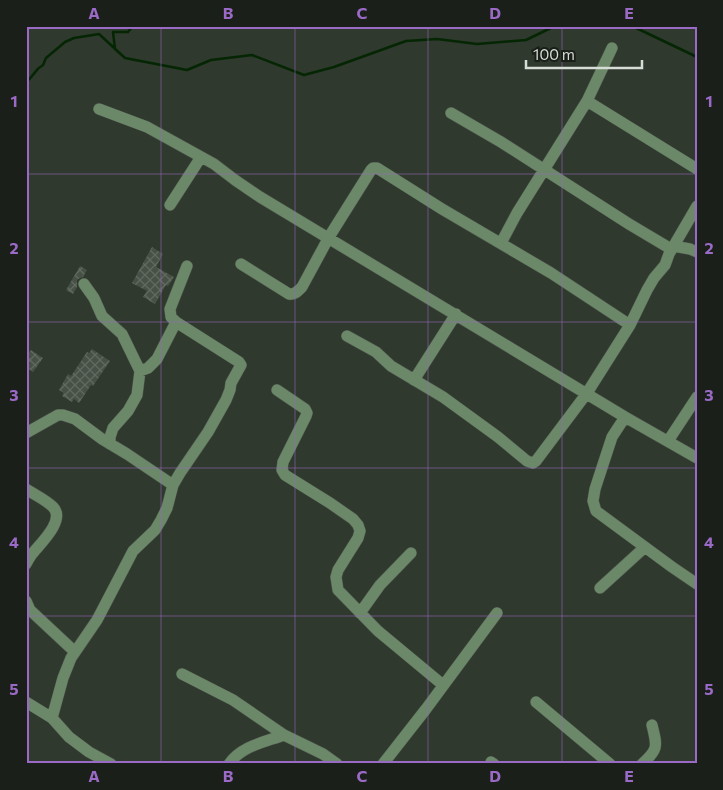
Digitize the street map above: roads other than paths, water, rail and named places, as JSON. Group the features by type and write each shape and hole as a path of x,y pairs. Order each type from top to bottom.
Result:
{"street":[{"path":"501,243 517,213 587,101 612,48"},
{"path":"587,101 697,169"},
{"path":"98,109 146,128 214,164 260,197 625,417 697,458"},
{"path":"451,113 501,142 629,224 672,248 690,249 697,252"},
{"path":"170,206 201,157"},
{"path":"241,264 292,294 296,293 302,287 329,238 371,170 376,168 551,273 630,325"},
{"path":"347,336 376,352 390,366 444,397 527,461 533,463 554,439 587,393 630,325 646,290 662,269 697,206"},
{"path":"52,718 63,678 71,658 97,620 133,551 154,530 161,520 167,508 173,485 208,432 226,400 231,383 241,365 171,317 170,309 187,266"},
{"path":"84,284 94,298 102,316 122,334 140,371 137,395"},
{"path":"414,380 456,314"},
{"path":"140,371 148,368 156,358 176,322"},
{"path":"110,444 113,428 128,411 152,373 156,358"},
{"path":"277,390 305,409 306,413 283,462 282,470 285,475 330,502 353,519 360,531 358,538 338,570 336,584 338,590 378,631 444,685"},
{"path":"668,441 697,397"},
{"path":"26,433 58,415 75,419 102,439 173,485"},
{"path":"625,417 612,437 595,489 593,501 596,511 697,584"},
{"path":"26,489 54,508 56,514 55,522 48,537 31,555 26,564"},
{"path":"600,588 645,547"},
{"path":"360,613 380,585 411,553"},
{"path":"26,601 30,610 75,652"},
{"path":"383,764 497,613"},
{"path":"182,674 232,700 284,735 322,754 337,764"},
{"path":"26,702 52,718 69,736 89,752 108,763"},
{"path":"536,702 610,764"},
{"path":"642,764 652,755 655,747 656,742 652,725"},
{"path":"229,764 241,752 284,735"}],"waterway":[{"path":"26,82 43,65 46,58 65,42 74,38 99,34 125,58 115,49 113,32 128,32 131,28 138,26"},
{"path":"125,58 187,70 211,60 252,55 304,75 334,67 406,41 437,39 477,44 526,40 555,26"},
{"path":"632,26 697,57"}]}
